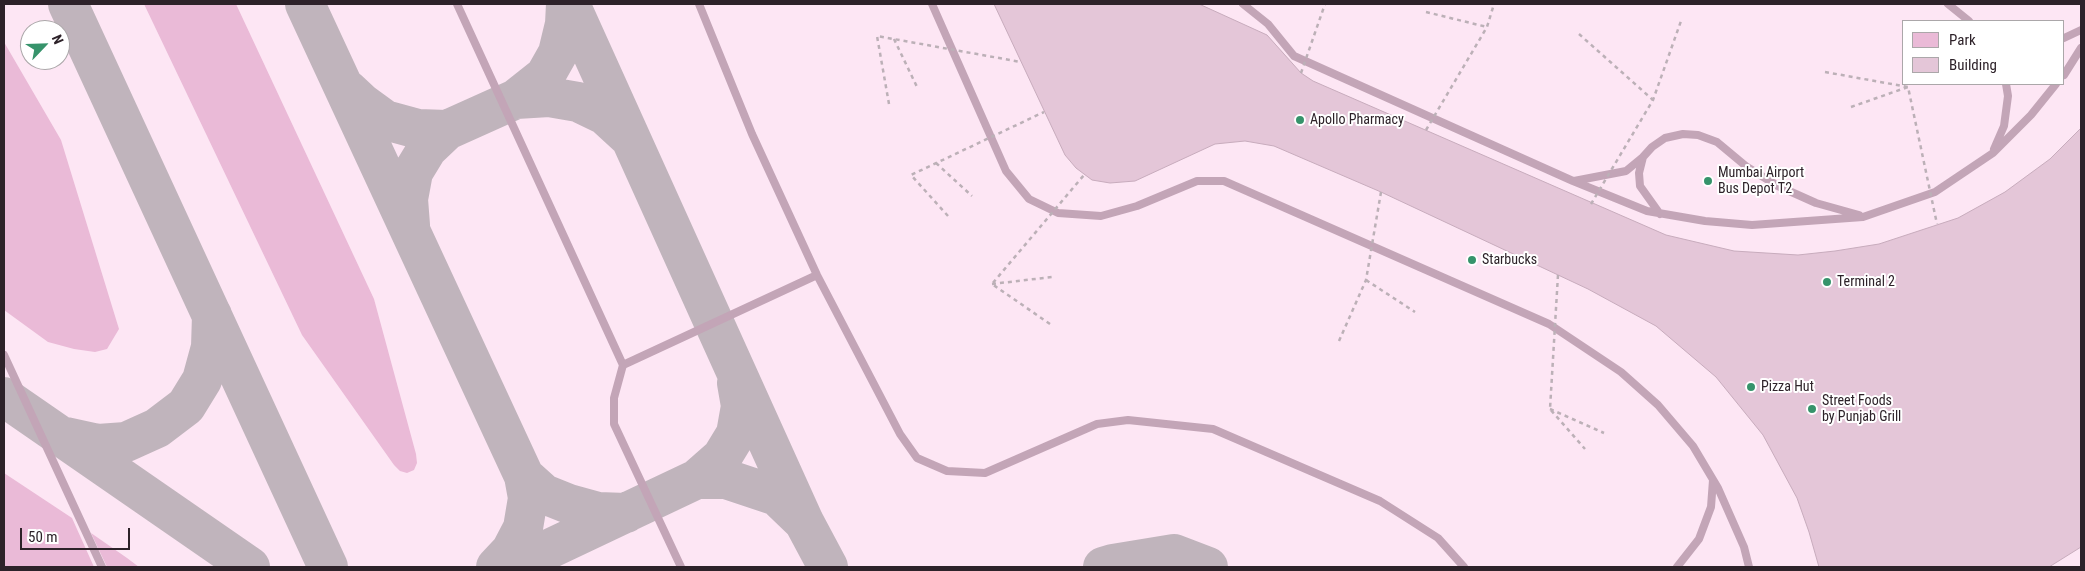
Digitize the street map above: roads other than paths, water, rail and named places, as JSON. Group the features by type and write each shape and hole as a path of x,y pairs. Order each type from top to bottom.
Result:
{"lane":[{"path":"457,4 623,364 614,398 614,424 681,567"},
{"path":"699,4 752,134 818,275 900,434 917,458 947,471 984,473 1097,424 1128,420 1213,429 1380,501 1438,538 1464,567"},
{"path":"932,4 1006,171 1029,199 1058,213 1101,216 1137,206 1197,182 1224,181 1260,195 1549,324 1621,372 1658,405 1693,446 1713,479 1744,547 1749,567"},
{"path":"1243,4 1268,24 1294,56 1573,182 1647,211 1752,225 1863,217 1935,192 1993,153 2031,116 2055,85"},
{"path":"1948,4 1968,20"},
{"path":"2065,38 2081,30"},
{"path":"2065,73 2081,48"},
{"path":"1993,153 2004,126 2008,96 2006,85"},
{"path":"1573,182 1626,171 1644,157 1652,147 1665,138 1683,134 1698,135 1717,142 1747,167 1778,186 1816,202 1863,217"},
{"path":"1644,157 1639,173 1640,186 1660,214"},
{"path":"623,364 818,275"},
{"path":"4,355 102,567"},
{"path":"1678,567 1699,539 1711,507 1713,479"}],"place":[{"name":"Apollo Pharmacy","path":"1300,120"},
{"name":"Mumbai Airport Bus Depot T2","path":"1708,181"},
{"name":"Starbucks","path":"1472,260"},
{"name":"Terminal 2","path":"1827,282"},
{"name":"Pizza Hut","path":"1751,387"},
{"name":"Street Foods by Punjab Grill","path":"1812,409"}]}
